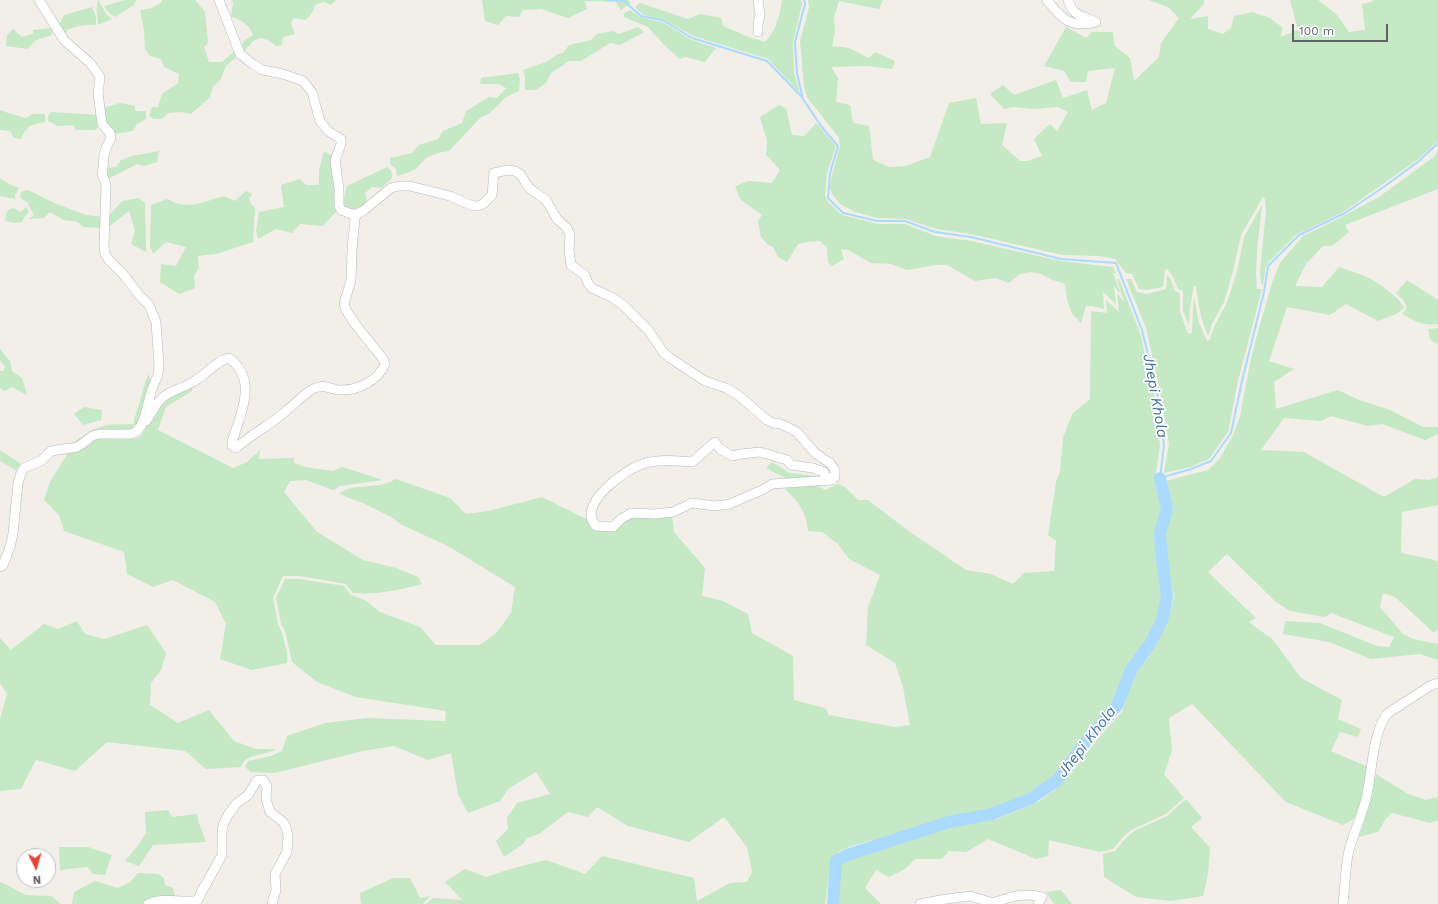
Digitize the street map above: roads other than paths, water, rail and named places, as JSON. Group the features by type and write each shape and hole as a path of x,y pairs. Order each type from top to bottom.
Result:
{"street":[{"path":"39,0 64,40 90,64 100,77 98,93 102,124 110,133 111,138 104,155 102,174 106,185 105,254 149,305 156,322 159,356 158,376 141,426"},
{"path":"219,0 240,54 263,70 303,81 312,92 320,121 328,131 341,139 339,153 335,160 339,189 339,206 341,210 347,213 357,214"},
{"path":"758,0 760,15 758,32"},
{"path":"1047,0 1064,20 1087,24 1096,22 1076,15 1068,0"},
{"path":"0,567 5,560 10,547 13,534 18,483 24,468 41,461 51,452 77,447 92,436 100,434 131,434 136,432 150,417 161,398 176,389 192,383 222,360 230,358 237,363 244,380 246,391 232,442 232,446 236,448 317,387 323,386 343,390 355,388 378,375 385,364 383,359 345,308 344,304 351,280 352,250 355,218 357,214 391,188 399,186 410,186 450,196 473,206 478,206 483,204 492,195 494,173 508,170 515,171 521,175 529,188 546,200 557,219 567,228 570,235 569,250 572,265 585,275 592,288 614,298 623,305 649,332 663,352 670,358 705,381 726,388 738,395 767,420 773,423 781,424 797,432 815,453 830,463 835,470 834,478"},
{"path":"715,442 720,449 732,456 760,452 787,460 791,465 813,468 824,472 825,477 834,478 832,480 772,484 758,492 726,505 715,506 692,503 673,512 655,514 632,513 621,519 613,527 596,526 592,522 591,511 598,498 620,475 644,463 668,461 692,462 715,442"},
{"path":"1343,904 1348,854 1367,798 1371,767 1380,727 1384,718 1388,714 1430,686 1438,683"},
{"path":"148,904 163,901 186,902 198,900 201,896 201,890 205,886 222,855 223,825 236,804 248,795 258,780 262,780 265,783 267,787 266,799 270,812 283,822 288,836 287,852 276,874 276,890 272,904"},
{"path":"920,904 970,896 982,901 993,903 1004,898 1020,895 1034,895 1042,897 1038,904"}],"waterway":[{"path":"607,0 624,1 641,16 662,20 692,38 767,61 802,97"},
{"name":"Jhepi Khola","path":"804,0 805,4 795,42 797,73 803,99 821,126 838,146 830,173 828,198 843,213 877,221 905,221 935,232 971,237 1061,259 1116,263 1142,330 1157,392 1164,445 1160,478 1191,469 1211,461 1231,433 1264,292 1268,266 1299,235 1345,213 1419,161 1438,143"},
{"name":"Jhepi Khola","path":"833,904 836,861 847,855 949,822 992,814 1030,799 1058,780 1089,737 1117,706 1131,670 1149,645 1162,621 1167,596 1160,533 1167,509 1160,478"}]}
